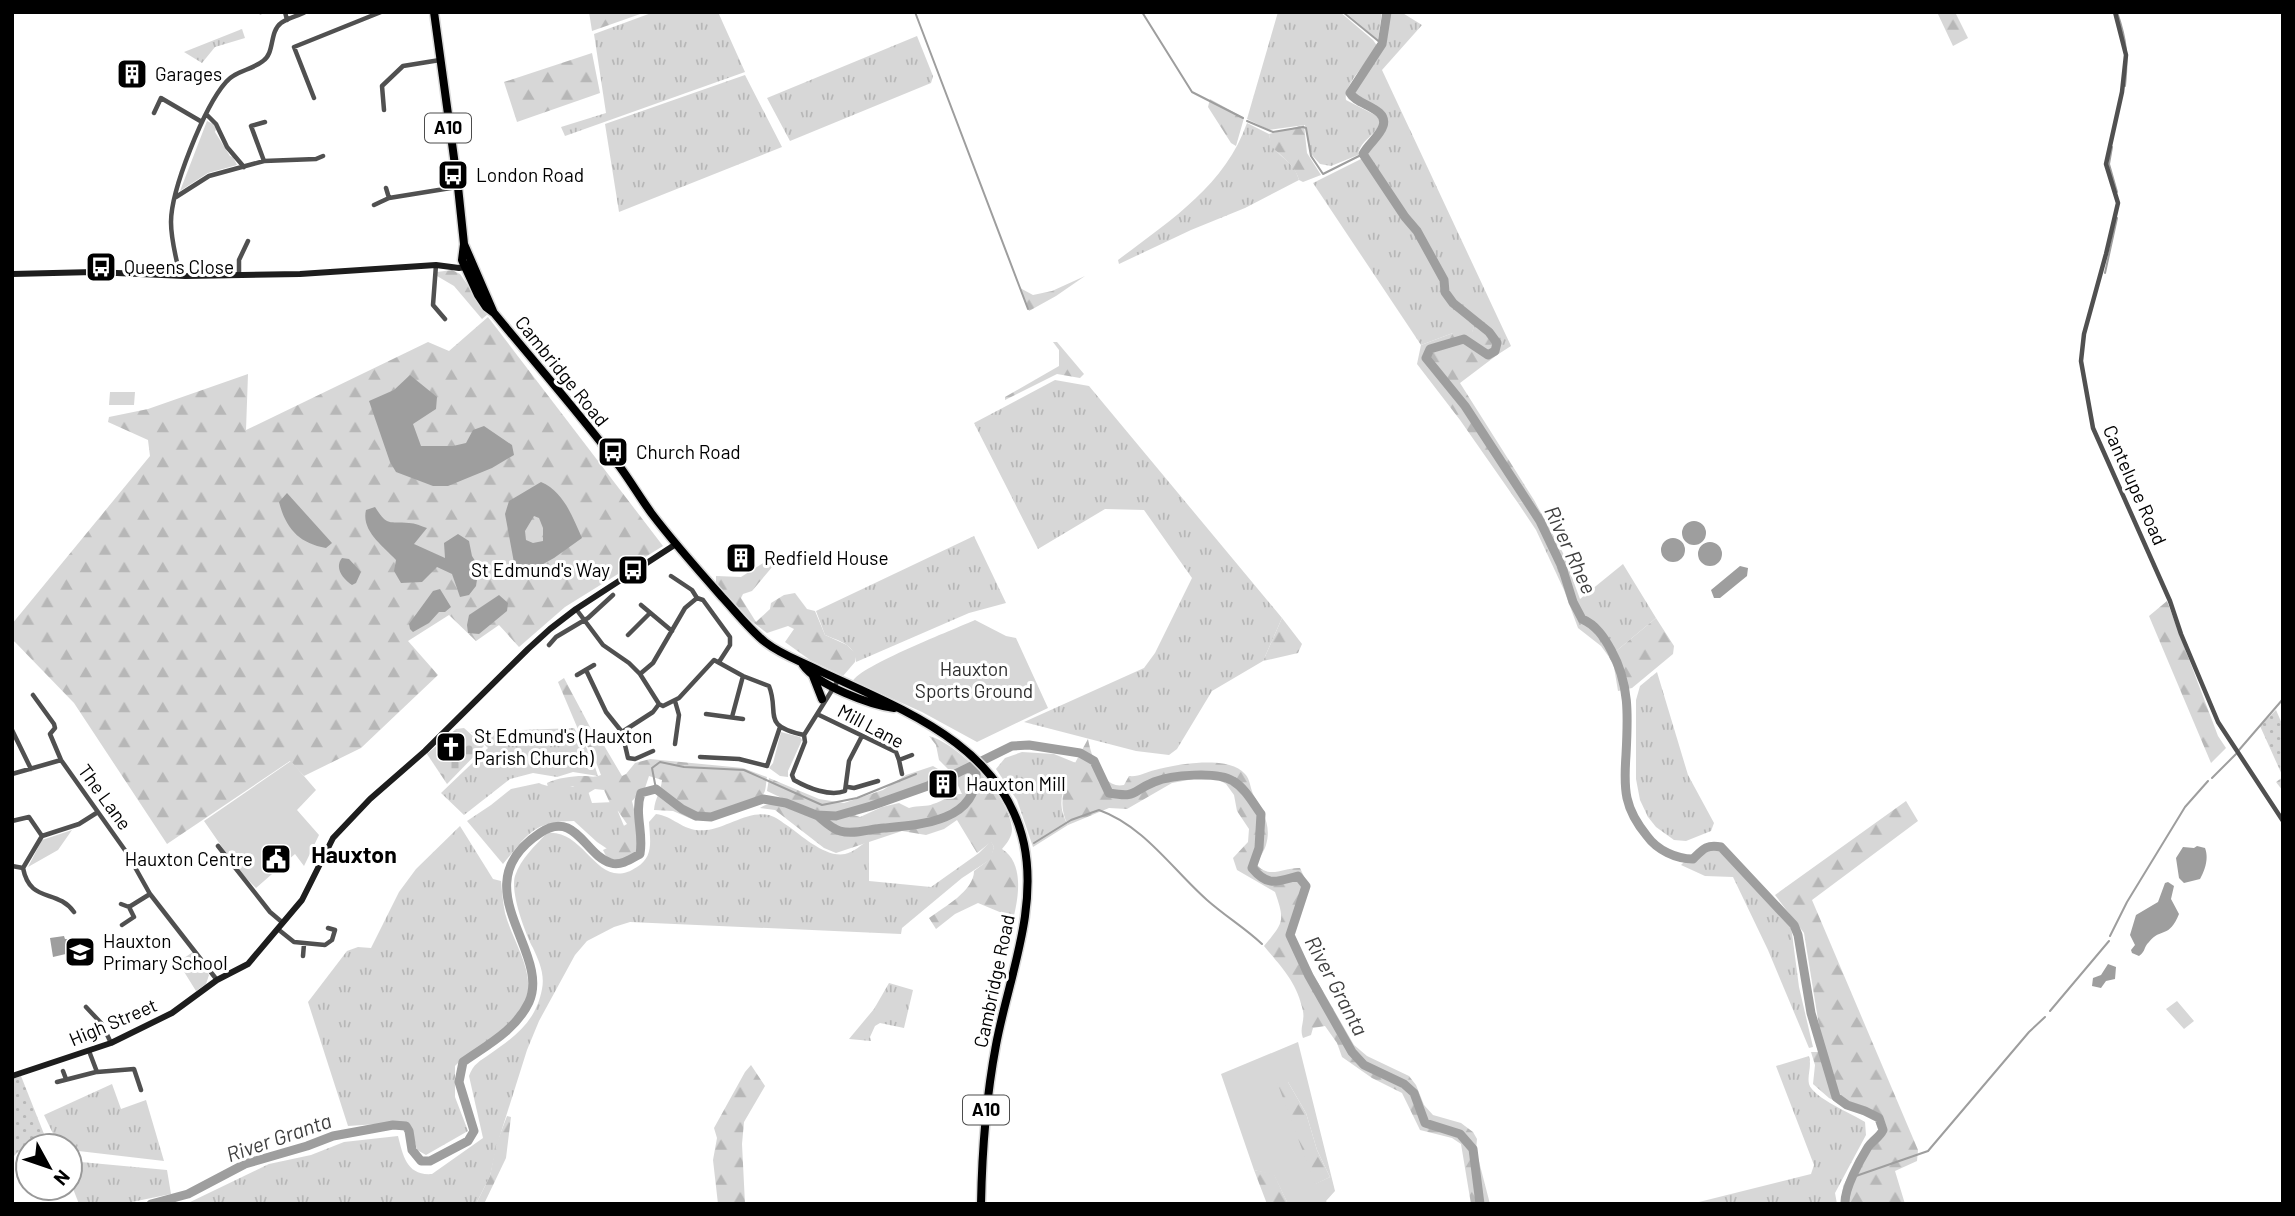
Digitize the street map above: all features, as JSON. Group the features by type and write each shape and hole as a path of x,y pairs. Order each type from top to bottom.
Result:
{"highway":[{"name":"A10","path":"434,12 466,262"},
{"name":"Cambridge Road","path":"466,262 494,313 617,464 676,544 754,631 779,652 803,665 813,676 834,682"},
{"name":"Cambridge Road","path":"803,665 810,666 834,682 883,707 897,709 947,736 976,758 990,774 1009,801 1017,819 1028,875 1023,923 999,1027 989,1086 981,1204"},
{"path":"813,676 823,701"}],"street":[{"path":"285,12 287,20"},
{"path":"180,275 171,219 175,197 202,122 226,81 264,61 270,51 276,29 287,20 305,12"},
{"path":"314,98 294,47 381,12"},
{"name":"Cantelupe Road","path":"2115,12 2126,55 2122,92 2106,164 2118,203 2084,334 2081,361 2093,428 2170,601 2218,722 2283,821"},
{"path":"384,110 382,86 403,66 440,60"},
{"path":"154,113 161,98 202,122"},
{"path":"206,115 216,124 227,147 244,167"},
{"path":"264,161 251,126 265,122"},
{"path":"175,197 209,176 264,161 316,159 323,156"},
{"path":"374,205 389,198 458,187"},
{"path":"386,188 389,198"},
{"path":"239,275 239,260 248,240"},
{"path":"12,274 300,274 466,262"},
{"path":"436,265 433,305 445,319"},
{"path":"217,980 248,964 281,927 302,900 333,838 370,799 443,734 528,649 576,609 676,544"},
{"path":"671,576 703,600 730,638 730,645 719,662"},
{"path":"549,645 613,595"},
{"path":"640,674 653,663 685,608 697,598"},
{"path":"640,606 672,631"},
{"path":"576,609 603,645 640,674 659,704 663,706 675,701 714,660 769,686 772,716 780,727 804,734"},
{"path":"628,635 649,614"},
{"path":"577,675 594,665"},
{"path":"586,670 606,712 622,732 628,758 635,759 653,751"},
{"path":"732,717 743,676"},
{"path":"834,682 804,734 805,742 792,775 794,780 827,792 845,791 848,786 849,761 862,736"},
{"name":"The Lane","path":"33,695 54,724 55,728 50,734 61,760 127,853 150,894 217,980"},
{"path":"675,701 679,715 675,744"},
{"path":"622,732 653,712 659,704"},
{"path":"706,714 743,719"},
{"name":"Mill Lane","path":"817,714 896,752 899,760 912,755"},
{"path":"700,757 739,758 767,766 780,727"},
{"path":"12,730 31,769"},
{"path":"12,774 61,760"},
{"path":"899,760 902,774"},
{"path":"848,786 854,788 878,781"},
{"path":"23,868 42,836 79,824 98,812"},
{"path":"12,821 29,817 42,836"},
{"path":"218,846 294,942 325,945 332,940 335,929 328,928"},
{"path":"12,866 23,868"},
{"path":"23,868 31,888 68,903 74,912"},
{"path":"129,907 150,894"},
{"path":"121,904 129,907 134,917 122,925"},
{"path":"303,956 304,944"},
{"name":"High Street","path":"12,1076 111,1043 172,1013 217,980"},
{"path":"86,1007 102,1024 111,1043"},
{"path":"89,1051 97,1072"},
{"path":"57,1082 111,1069 134,1069 141,1090"},
{"path":"63,1071 66,1079"}],"green space":[{"path":"589,12 646,12 592,31"},
{"path":"654,12 718,12 745,72 565,136 561,127 606,113 594,34"},
{"path":"1278,12 1340,12 1378,47 1352,80 1346,94 1346,100 1377,116 1381,121 1362,145 1358,155 1331,166 1320,164 1310,153 1305,125 1269,130 1247,119"},
{"path":"1345,12 1382,12 1378,40"},
{"path":"1390,12 1401,12 1422,25 1382,70 1511,346 1497,355 1497,337 1466,318 1474,326 1472,333 1453,333 1421,345 1313,183 1367,156 1386,130 1386,117 1370,103 1357,98 1354,91 1385,42"},
{"path":"1937,12 1955,12 1968,38 1953,46"},
{"path":"242,29 245,38 215,47 202,63 184,52"},
{"path":"917,36 933,76 931,83 790,141 767,98"},
{"path":"592,53 600,93 517,122 504,82"},
{"path":"745,75 782,147 619,212 605,124"},
{"path":"1210,99 1244,118 1236,146 1231,143 1208,107"},
{"path":"207,121 213,124 215,132 237,165 208,173 180,191"},
{"path":"1247,123 1269,134 1271,142 1292,166 1299,180 1245,208 1119,264 1118,260 1175,217 1210,184 1225,166"},
{"path":"1304,125 1307,153 1321,175 1303,182 1271,146 1269,134"},
{"path":"452,270 460,274 488,314 482,319 454,286 437,276 437,272"},
{"path":"1085,276 1029,311 1020,288 1033,295 1052,291"},
{"path":"1456,303 1497,337 1497,355 1460,383 1534,500 1518,503 1417,364 1421,345 1453,333 1472,332 1474,326 1454,309"},
{"path":"488,317 663,546 565,607 519,647 499,625 476,641 449,615 408,641 438,675 361,748 304,776 290,761 167,844 74,703 12,639 12,624 150,456 148,440 108,422 109,417 148,409 248,374 246,430 428,342 449,351"},
{"path":"1053,342 1057,342 1084,374 1080,378 1057,374 1005,400 1005,397 1059,366 1059,350"},
{"path":"1055,380 1089,386 1282,618 1263,661 1212,691 1177,749 1169,755 1136,751 1024,722 1144,668 1155,653 1192,578 1144,510 1105,509 1038,549 974,423"},
{"path":"110,392 135,392 134,405 109,405"},
{"path":"1534,500 1563,553 1580,599 1623,564 1656,618 1609,657 1601,646 1578,628 1564,590 1536,530 1518,503"},
{"path":"974,536 1006,603 969,613 856,662 849,647 825,635 816,611"},
{"path":"768,560 773,566 752,591 743,594 741,598 756,622 770,609 771,603 784,595 795,593 807,609 815,611 825,635 847,645 856,654 855,662 843,676 810,660 785,642 794,629 788,626 767,633 750,620 716,583 716,576 741,577"},
{"path":"2167,601 2218,736 2226,748 2211,763 2149,616"},
{"path":"1282,618 1302,644 1298,653 1263,661"},
{"path":"1656,618 1674,646 1673,654 1632,688 1618,691 1614,667 1609,657"},
{"name":"Hauxton Sports Ground","path":"975,620 1006,636 1016,638 1048,708 977,742 922,712 853,681 859,674 889,657"},
{"path":"1657,672 1688,775 1714,823 1711,831 1686,841 1674,840 1656,827 1640,800 1636,779 1636,700 1640,686"},
{"path":"564,678 593,733 596,732 622,776 635,763 650,759 743,768 767,777 764,793 760,798 743,806 711,814 696,821 673,811 654,810 662,780 649,776 645,788 632,801 640,833 638,851 623,861 607,858 603,850 620,842 620,828 627,824 618,811 613,810 604,790 595,789 585,795 573,786 554,793 548,788 547,783 560,779 601,775 558,682"},
{"path":"2276,710 2283,726 2283,777 2260,726"},
{"path":"464,728 484,746 447,784 427,754 456,729"},
{"path":"574,728 591,755 598,776 573,772 557,777 533,773 510,779 464,815 441,793 488,748 471,732"},
{"path":"781,732 802,740 788,771 788,777 780,776 769,768 773,763"},
{"path":"929,736 954,749 981,774 993,788 1009,816 1012,832 1002,849 1015,864 1018,885 1011,927 1002,913 978,903 955,914 936,929 929,918 964,892 973,878 974,871 990,859 994,847 991,842 977,853 957,820 944,829 926,835 902,831 836,853 824,848 775,810 760,808 786,800 767,791 769,778 819,799 844,803 883,790 906,775 933,766 938,769 931,789 917,790 898,800 862,806 851,814 860,817 899,803 909,808 928,805 962,794 952,773 939,760 936,745"},
{"path":"1088,739 1099,770 1116,785 1124,785 1129,776 1189,764 1227,765 1245,774 1268,831 1265,848 1256,864 1271,872 1300,868 1307,883 1294,928 1294,938 1312,972 1354,1045 1367,1056 1409,1076 1424,1105 1433,1115 1461,1123 1473,1132 1477,1139 1476,1150 1490,1204 1471,1204 1461,1144 1452,1138 1420,1130 1402,1093 1372,1078 1342,1057 1337,1043 1325,1026 1313,1028 1311,1035 1303,1038 1303,1011 1297,992 1264,946 1281,921 1275,892 1237,870 1233,858 1248,842 1249,829 1237,811 1234,795 1226,784 1219,780 1199,778 1172,783 1127,809 1109,808 1068,825 1062,803 1064,792 1071,770"},
{"path":"1022,752 1054,754 1076,763 1061,801 1068,825 1033,847 1017,800 996,769 1005,758"},
{"path":"291,761 316,790 297,810 319,835 304,866 295,854 256,888 238,870 204,821"},
{"path":"2283,777 2283,791 2276,782"},
{"path":"539,783 552,787 587,788 592,803 614,802 624,826 625,844 612,852 574,821 560,822 539,827 532,832 503,864 467,821 511,789"},
{"path":"1906,801 1918,821 1812,900 1918,1150 1917,1161 1895,1171 1905,1204 1842,1204 1843,1186 1870,1138 1879,1130 1875,1121 1829,1098 1813,1084 1815,1065 1811,1052 1820,1052 1821,1038 1804,933 1775,895"},
{"path":"656,814 698,830 714,829 754,815 769,815 815,845 838,854 851,852 869,840 869,881 931,887 979,853 991,841 994,847 991,859 962,878 902,928 901,934 630,922 587,941 575,955 539,1021 527,1050 490,1176 476,1204 186,1204 269,1164 311,1155 344,1142 398,1136 404,1157 412,1168 417,1172 432,1174 483,1138 469,1076 477,1063 524,1027 535,1010 543,983 539,963 516,902 514,883 521,864 547,833 561,834 572,840 601,867 612,873 623,873 637,867 649,853 649,822"},
{"path":"460,826 493,879 501,881 505,913 525,964 528,990 518,1016 455,1066 455,1097 468,1131 426,1155 417,1150 407,1122 348,1126 308,1002 347,951 358,947 371,948 399,892 416,869"},
{"path":"72,830 58,850 28,867 42,840"},
{"path":"1709,848 1718,848 1770,900 1791,926 1799,987 1813,1047 1809,1048 1768,950 1733,877 1705,876 1681,865 1684,862 1692,862"},
{"path":"193,952 209,975 206,984 196,991 178,962"},
{"path":"889,983 913,990 904,1028 880,1023 875,1026 871,1041 849,1039 874,1009"},
{"path":"2177,1001 2194,1021 2184,1029 2166,1009"},
{"path":"1298,1042 1335,1191 1326,1201 1328,1204 1288,1204 1274,1175 1254,1170 1221,1074","holes":["1277,1082 1288,1082 1306,1113 1317,1150 1330,1177 1315,1184"]},
{"path":"1809,1056 1809,1084 1812,1089 1825,1100 1865,1122 1866,1135 1835,1193 1837,1204 1691,1204 1811,1174 1814,1165 1776,1066"},
{"path":"751,1065 765,1086 744,1122 742,1144 745,1204 718,1204 713,1160 717,1138 714,1128"},
{"path":"21,1076 43,1132 14,1132 12,1158 12,1079"},
{"path":"1276,1082 1288,1082 1306,1113 1317,1150 1330,1177 1314,1185"},
{"path":"112,1084 121,1109 146,1100 164,1161 84,1152 84,1132 52,1132 44,1115"},
{"path":"507,1116 511,1117 506,1158 484,1204 476,1204 490,1176 496,1145"},
{"path":"84,1162 167,1170 171,1194 122,1204 78,1202 84,1202"},
{"path":"1254,1170 1274,1174 1288,1204 1267,1204"}],"shaded area":[{"path":"410,375 437,397 436,409 413,424 421,446 453,446 466,443 473,430 484,426 512,445 514,455 492,468 448,486 433,486 396,472 369,401 394,390"},
{"path":"541,482 549,486 571,513 582,538 520,577 515,568 505,514 509,501","holes":["534,516 539,518 543,528 543,541 533,543 526,540 525,531"]},
{"path":"287,493 332,543 326,548 301,538 290,527 279,502"},
{"path":"375,507 389,522 427,528 414,544 445,558 444,543 458,534 469,541 472,556 479,567 476,586 469,595 460,597 452,574 437,567 422,582 401,583 394,571 396,560 374,538 367,525 366,510"},
{"path":"1694,521 1702,525 1706,533 1702,541 1694,545 1686,541 1682,533 1686,525"},
{"path":"1673,538 1681,542 1685,550 1681,558 1673,562 1665,558 1661,550 1665,542"},
{"path":"1710,542 1718,546 1722,554 1718,562 1710,566 1702,562 1698,554 1702,546"},
{"path":"342,558 349,559 361,572 356,583 352,585 341,573 339,566"},
{"path":"1740,566 1748,568 1747,576 1720,598 1714,598 1711,590"},
{"path":"440,589 451,607 445,612 439,612 429,623 413,632 409,624 433,591"},
{"path":"499,595 508,603 507,611 479,634 468,633 469,615"},
{"path":"2183,847 2205,848 2205,868 2200,879 2184,883 2179,878 2176,858"},
{"path":"2165,883 2174,886 2171,899 2179,914 2175,922 2168,930 2153,938 2139,956 2132,953 2135,945 2130,935 2136,915 2158,902"},
{"path":"64,936 70,953 53,957 50,938"},
{"path":"2108,964 2116,967 2115,979 2106,981 2101,988 2092,986 2093,978 2101,975"}],"waterway":[{"path":"915,12 1028,309"},
{"path":"1142,12 1192,92 1243,118"},
{"path":"1343,12 1382,44"},
{"name":"River Rhee","path":"1387,12 1382,44 1350,93 1377,111 1384,120 1381,130 1363,154 1417,231 1444,280 1445,292 1453,303 1489,332 1497,343 1495,351 1488,355 1464,339 1430,349 1426,358 1465,406 1540,521 1562,567 1573,602 1582,619 1599,632 1617,663 1626,701 1626,793 1638,823 1656,846 1680,857 1693,859 1706,848 1721,847 1794,925 1811,1013 1836,1097 1847,1105 1879,1118 1883,1130 1868,1147 1857,1167 1847,1191 1845,1204"},
{"path":"2117,12 2126,49 2125,86"},
{"path":"1247,121 1273,132 1306,128 1311,156 1323,174 1363,154"},
{"path":"2112,147 2109,164 2117,192"},
{"path":"2105,273 2117,218"},
{"path":"2239,750 2283,699"},
{"name":"River Granta","path":"151,1204 188,1194 245,1164 333,1136 393,1125 406,1126 412,1150 421,1161 430,1161 468,1141 474,1131 459,1082 463,1062 509,1029 529,1002 533,982 507,896 508,875 518,853 540,833 552,827 571,830 602,859 618,864 640,854 638,808 641,793 656,789 696,816 711,817 763,799 786,803 816,815 836,816 939,782 1012,746 1029,745 1080,753 1094,761 1109,793 1130,794 1154,782 1194,775 1226,778 1241,788 1261,814 1259,848 1252,868 1263,878 1273,881 1298,876 1306,886 1290,935 1309,976 1352,1052 1364,1065 1404,1084 1414,1093 1425,1123 1460,1134 1473,1149 1480,1204"},
{"path":"2212,778 2236,754"},
{"path":"656,789 652,768 660,762 684,767 744,770 822,805 857,798 916,774"},
{"name":"River Granta","path":"818,816 834,829 851,832 913,825 944,818 967,802 974,789 976,773 970,767"},
{"path":"2110,936 2127,902 2185,807 2208,781"},
{"path":"1034,843 1071,820 1099,810 1115,817 1144,838 1207,900 1262,944"},
{"path":"2050,1011 2109,941"},
{"path":"1853,1177 1928,1151 2029,1032 2045,1017"}],"place":[{"name":"Garages","path":"132,74"},
{"name":"London Road","path":"453,175"},
{"name":"Queens Close","path":"101,267"},
{"name":"Church Road","path":"613,452"},
{"name":"Redfield House","path":"741,558"},
{"name":"St Edmund's Way","path":"633,570"},
{"name":"St Edmund's (Hauxton Parish Church)","path":"451,747"},
{"name":"Hauxton Mill","path":"943,784"},
{"name":"Hauxton Centre","path":"276,859"},
{"name":"Hauxton Primary School","path":"80,952"}],"district":[{"name":"Hauxton","path":"354,855"}]}
